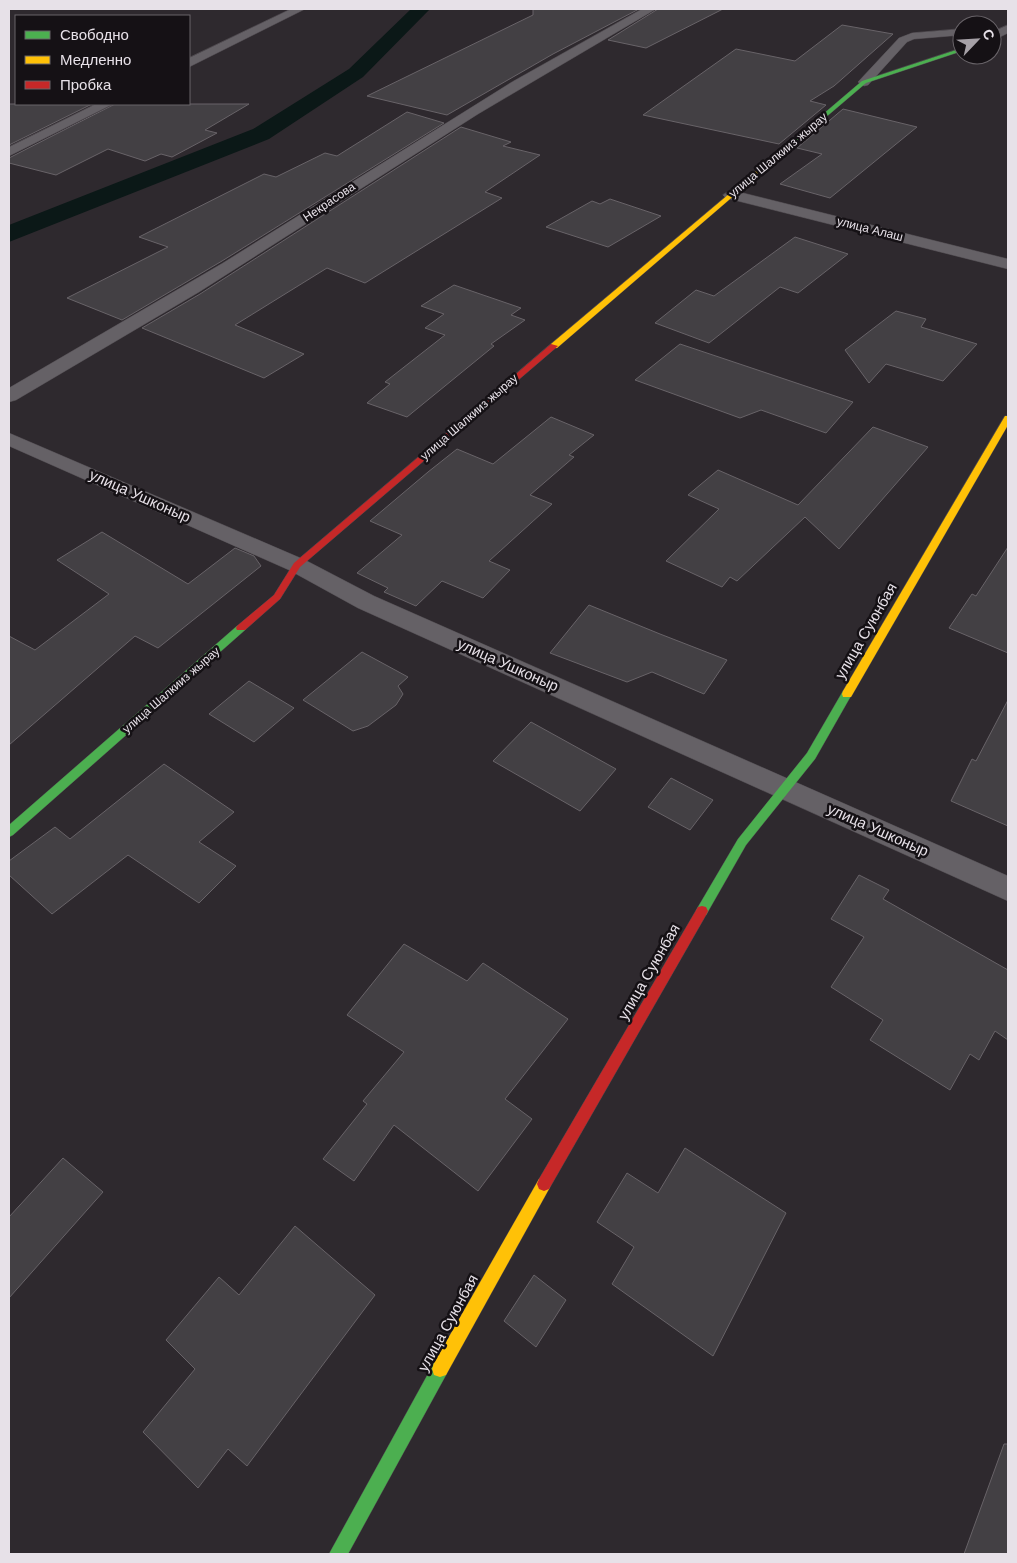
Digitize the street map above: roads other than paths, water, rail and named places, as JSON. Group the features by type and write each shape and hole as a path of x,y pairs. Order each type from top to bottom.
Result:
{"street":[{"path":"190,63 299,9"},
{"name":"Некрасова","path":"9,396 292,227 354,186 587,42 650,9"},
{"path":"864,82 903,40 912,36 952,33"},
{"name":"улица Шалкииз жырау","path":"9,832 277,597 297,565 864,82 952,51"},
{"path":"9,152 104,105"},
{"name":"улица Алаш","path":"732,195 1008,264"},
{"name":"улица Суюнбая","path":"338,1554 500,1260 742,842 811,756 1008,418"},
{"name":"улица Ушконыр","path":"9,439 297,565 366,602 1008,889"}],"waterway":[{"path":"9,234 261,134 356,73 421,9"}]}
